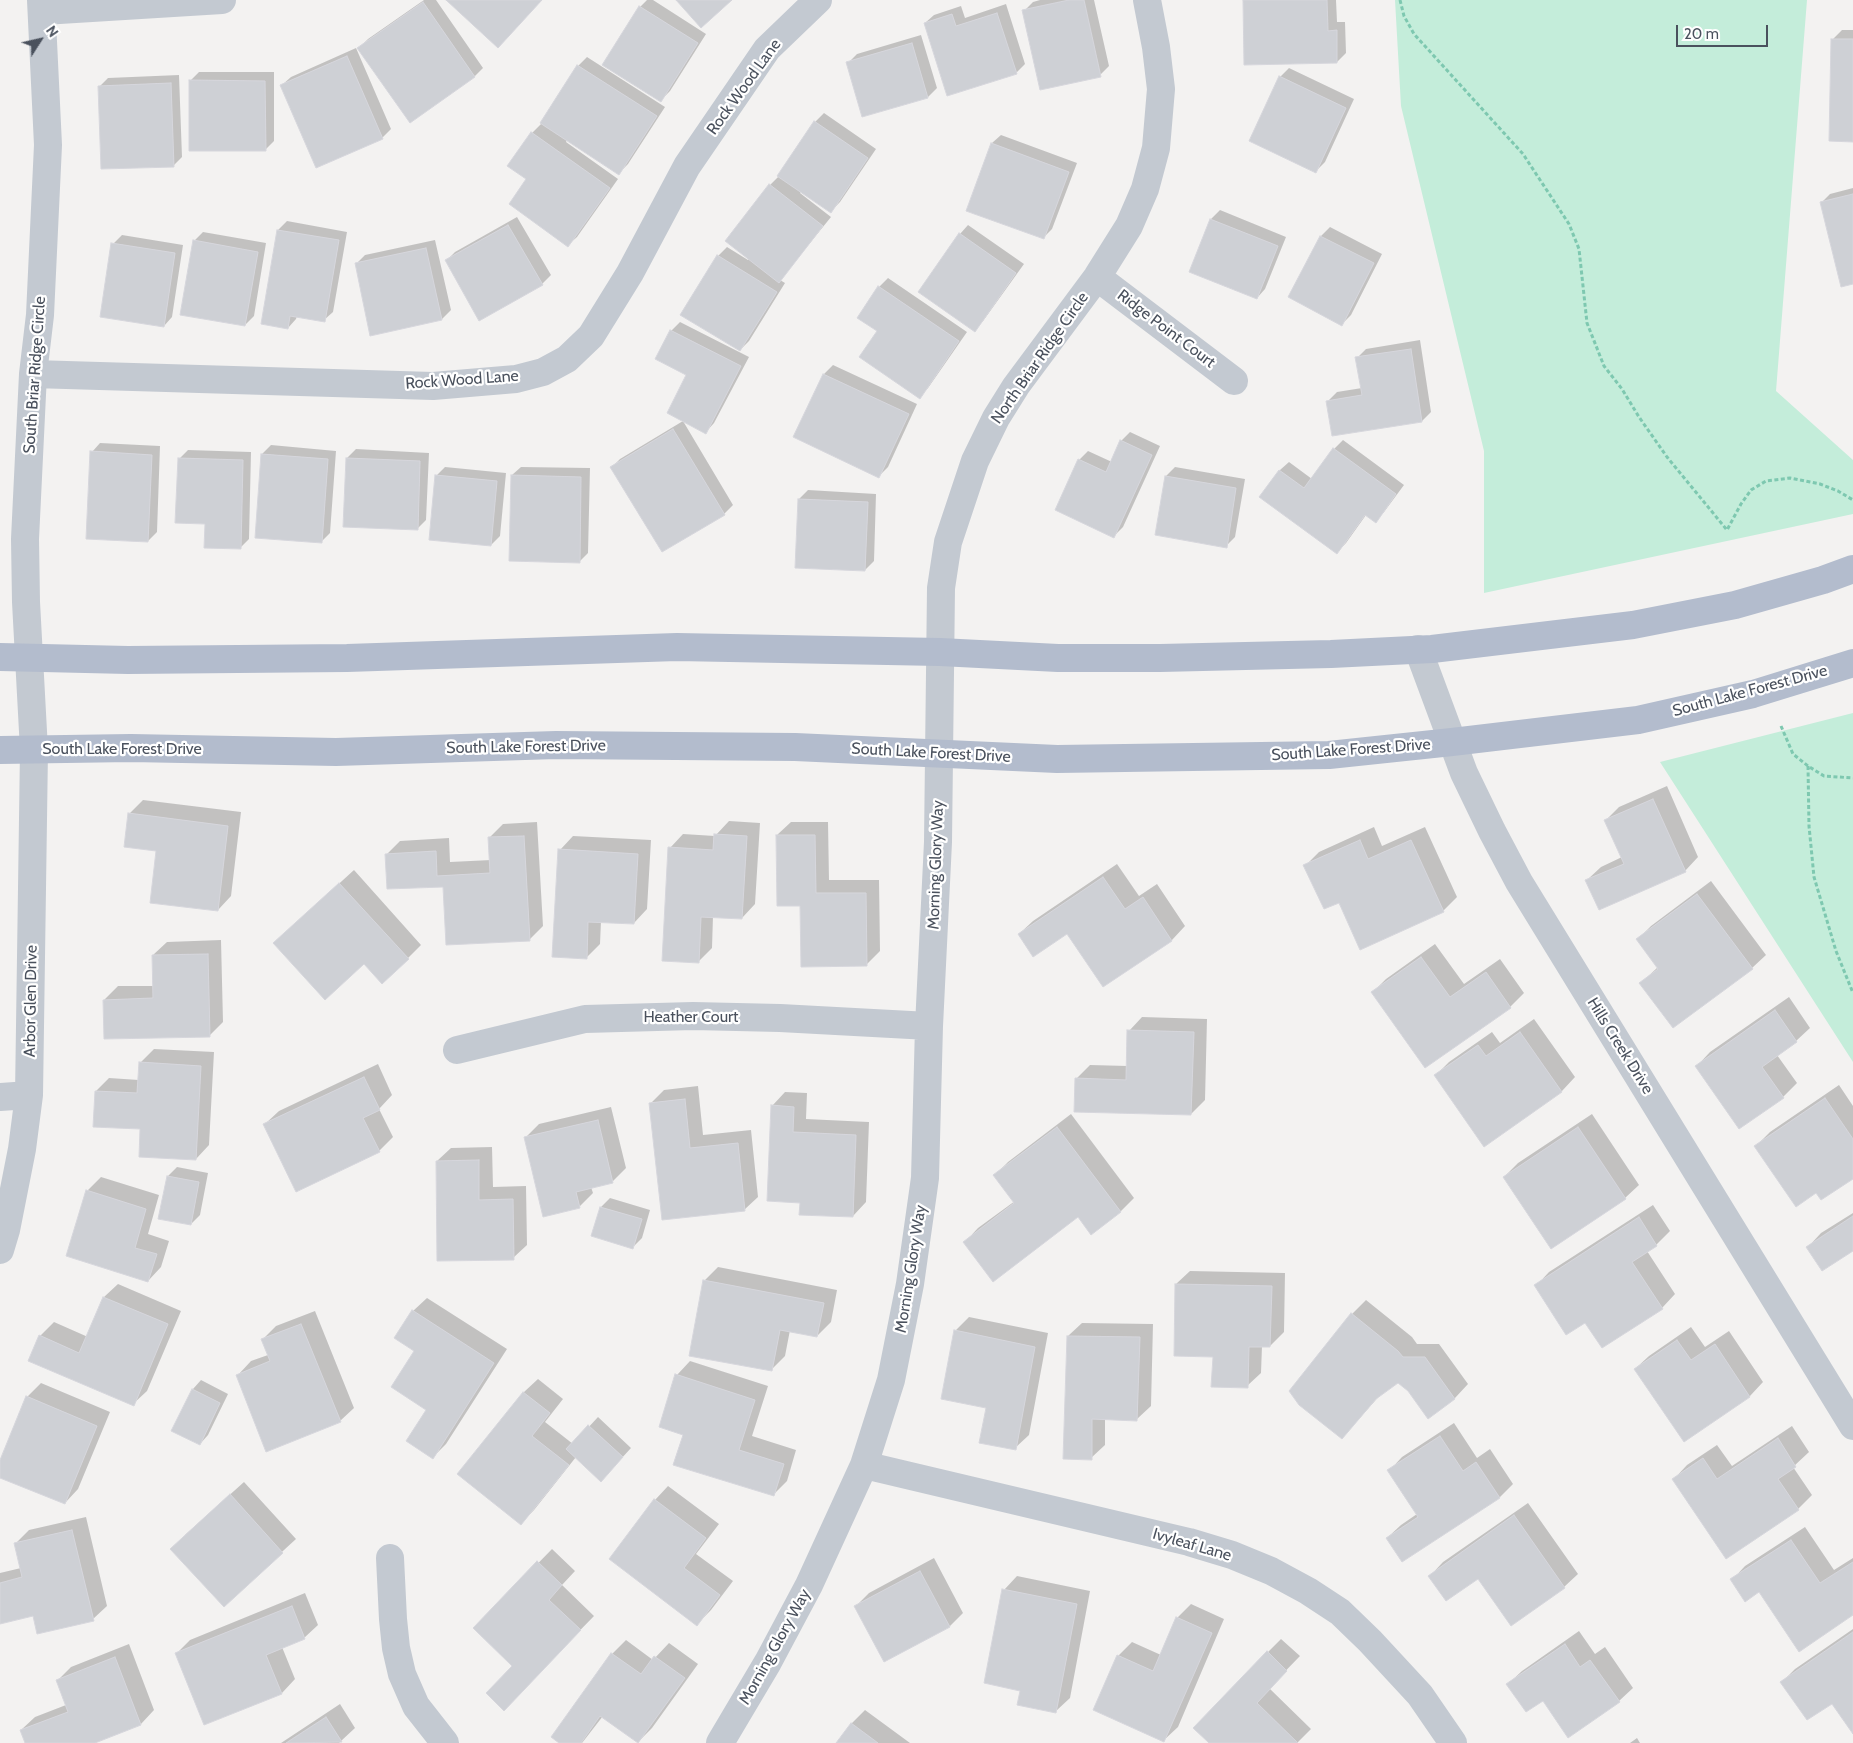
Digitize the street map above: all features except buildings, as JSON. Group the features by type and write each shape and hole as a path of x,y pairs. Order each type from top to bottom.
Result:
{"main road":[{"path":"0,657 128,660 347,658 677,647 940,652 1118,659 1331,654 1418,649 1633,625 1735,605 1823,580 1853,569"},
{"name":"South Lake Forest Drive","path":"0,750 131,748 336,752 556,745 795,746 1057,759 1329,754 1452,742 1638,720 1753,694 1853,663"}],"street":[{"path":"42,6 222,0"},
{"name":"Rock Wood Lane","path":"33,374 432,386 516,379 543,372 567,359 591,336 630,274 687,166 767,49 818,0"},
{"name":"North Briar Ridge Circle","path":"940,754 941,588 948,542 975,461 996,418 1016,386 1097,276 1129,226 1145,189 1156,148 1161,89 1156,47 1147,0"},
{"name":"South Briar Ridge Circle","path":"34,750 26,602 25,539 33,374 40,315 48,145 42,6"},
{"name":"Ridge Point Court","path":"1097,276 1234,381"},
{"name":"Hills Creek Drive","path":"1418,649 1452,742 1472,790 1519,882 1853,1426"},
{"name":"Arbor Glen Drive","path":"0,1250 6,1230 22,1149 29,1096 34,750"},
{"name":"Morning Glory Way","path":"720,1743 768,1662 809,1585 864,1465 891,1380 910,1284 925,1178 928,1026 938,842 940,754"},
{"name":"Heather Court","path":"457,1050 585,1019 693,1016 780,1018 928,1026"},
{"path":"0,1097 29,1096"},
{"name":"Ivyleaf Lane","path":"864,1465 1189,1542 1232,1555 1271,1571 1308,1591 1340,1612 1420,1695 1453,1743"},
{"path":"390,1558 396,1648 402,1674 416,1706 445,1743"}],"path":[{"path":"1400,0 1404,16 1414,34 1523,154 1569,224 1579,249 1587,323 1604,366 1622,389 1638,417 1667,457 1727,530 1751,490 1766,482 1790,478 1820,484 1838,490 1853,500"},
{"path":"1781,726 1793,754 1808,766 1824,776 1853,778"},
{"path":"1808,766 1809,826 1814,877 1836,951 1853,993"}],"green space":[{"path":"1395,0 1807,0 1776,391 1853,460 1853,514 1484,593 1484,451 1401,106"},
{"path":"1853,713 1853,1062 1660,762"}]}
